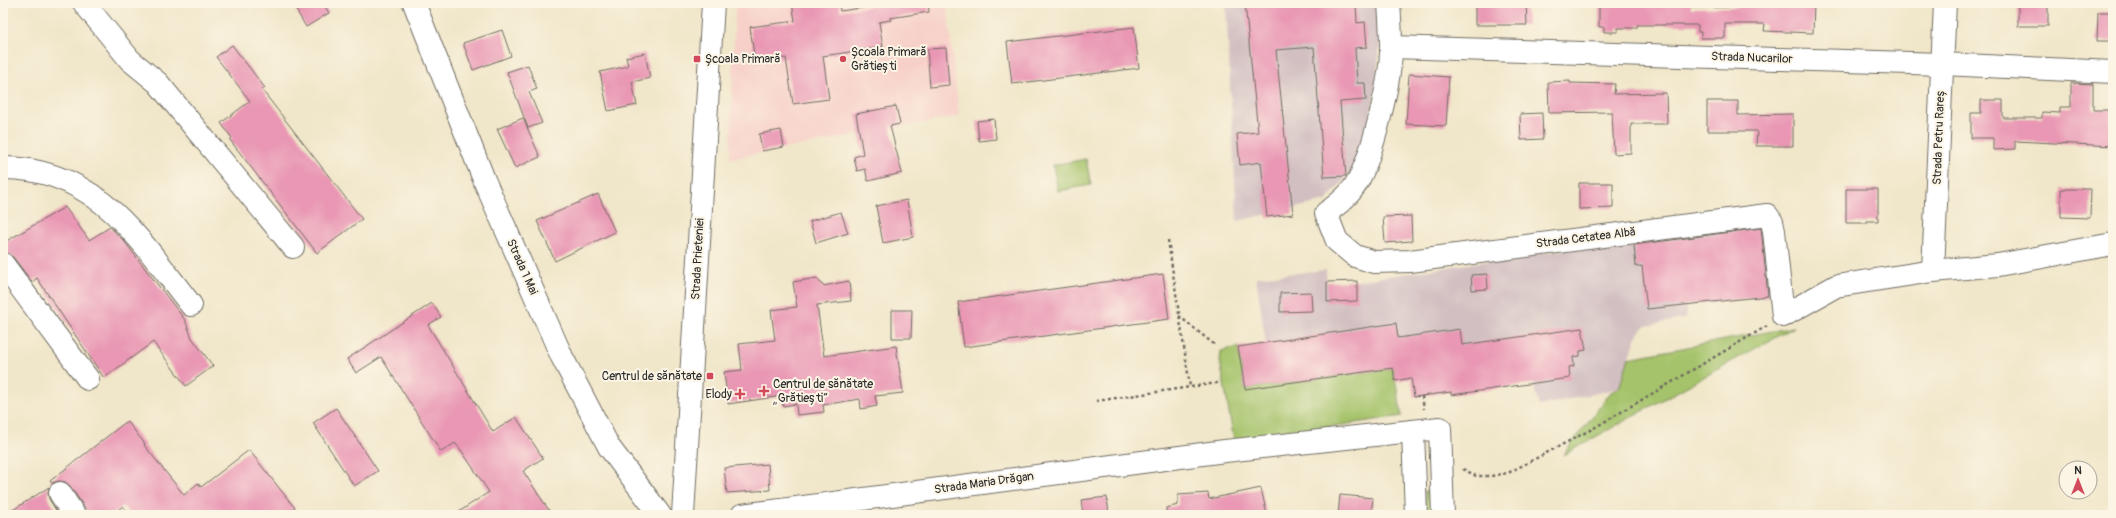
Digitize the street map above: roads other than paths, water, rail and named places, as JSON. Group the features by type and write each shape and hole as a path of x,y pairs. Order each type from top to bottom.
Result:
{"street":[{"path":"84,3 130,60 158,83 293,247"},
{"name":"Strada 1 Mai","path":"414,3 485,182 562,357 609,447 660,515"},
{"name":"Strada Prieteniei","path":"683,515 713,3"},
{"path":"1389,3 1391,47"},
{"name":"Strada Petru Rareș","path":"1933,271 1945,3"},
{"name":"Strada Nucarilor","path":"1391,47 1942,64 2113,72"},
{"name":"Strada Cetatea Albă","path":"1391,47 1389,72 1372,147 1364,168 1356,185 1342,201 1326,213 1337,241 1356,256 1374,262 1410,261 1767,215 1772,222 1774,231 1783,316 1836,286 1933,271"},
{"path":"3,168 24,168 47,172 75,183 100,200 129,226 191,305"},
{"path":"1933,271 1998,266 2113,244"},
{"path":"3,264 88,379"},
{"name":"Strada Maria Drăgan","path":"742,515 1225,451 1440,428 1443,515"},
{"path":"1413,431 1416,515"},
{"path":"60,493 74,515"}],"place":[{"name":"Școala Primară","path":"697,59"},
{"name":"Școala Primară Grătiești","path":"843,59"},
{"name":"Centrul de sănătate","path":"710,376"},
{"name":"Centrul de sănătate „Grătiești“","path":"764,391"},
{"name":"Elody","path":"740,394"}]}
